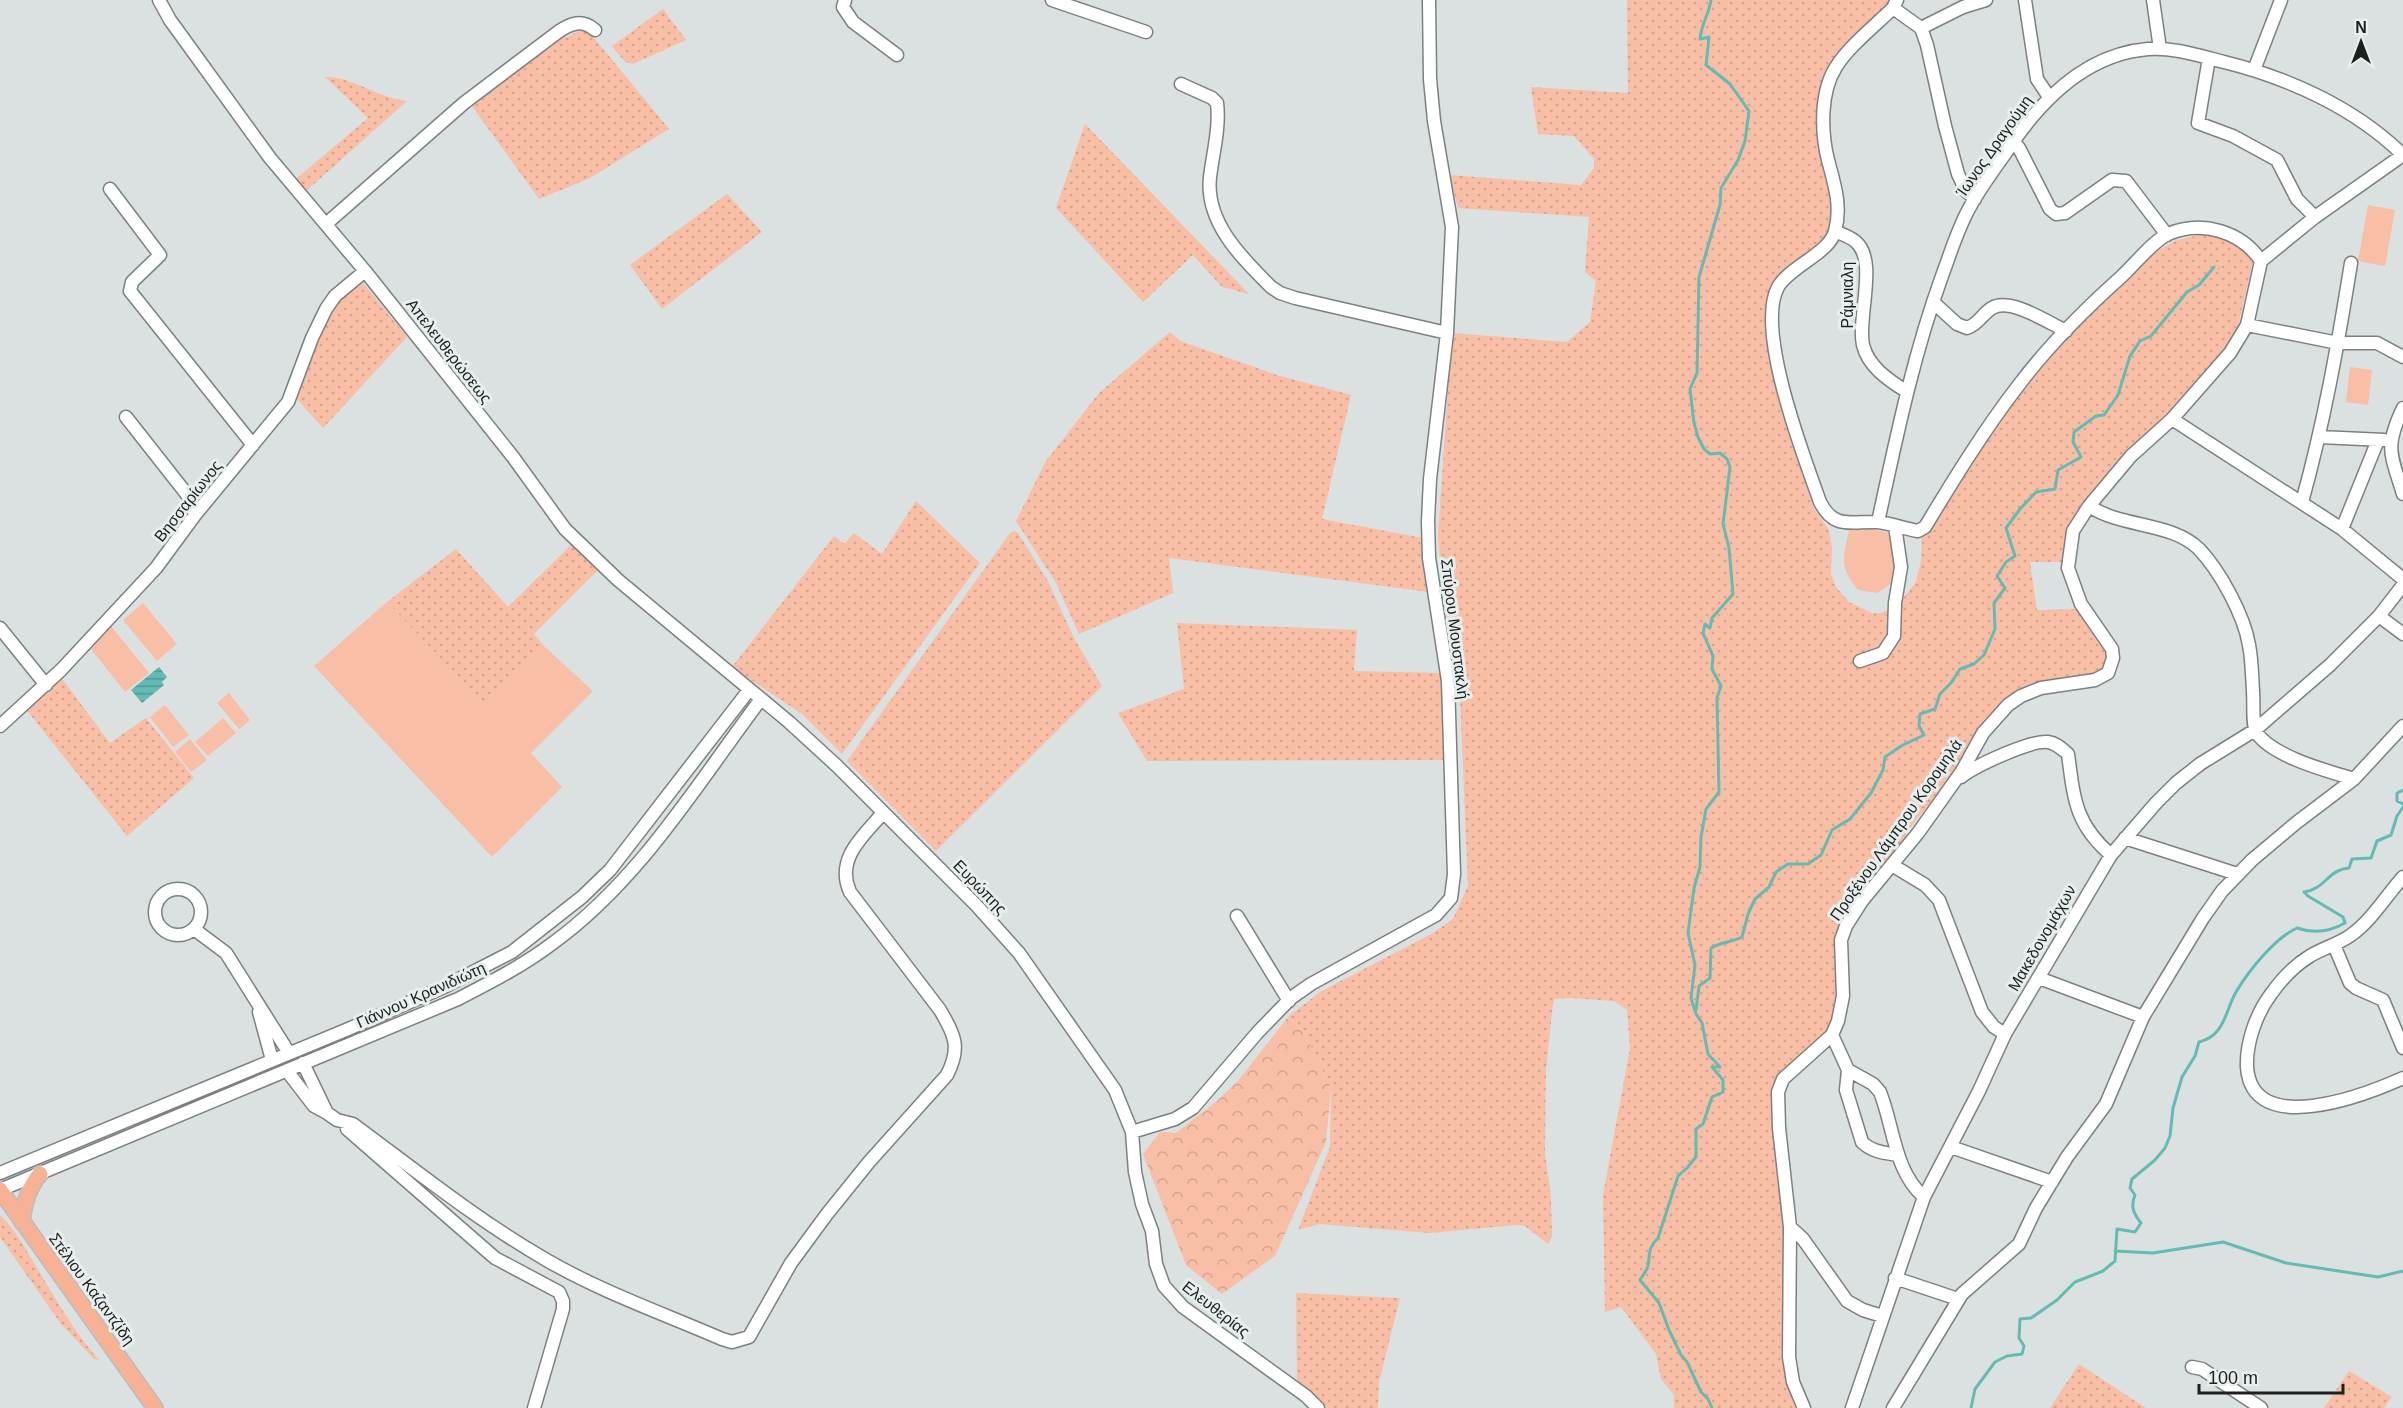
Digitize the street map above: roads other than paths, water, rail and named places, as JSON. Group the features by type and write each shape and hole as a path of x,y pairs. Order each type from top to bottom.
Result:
{"main road":[{"path":"22,1222 25,1199 40,1174"},
{"name":"Στέλιου Καζαντζίδη","path":"0,1190 155,1408"}],"street":[{"name":"Απελευθερώσεως","path":"159,0 170,20 270,158 326,224 513,457 565,529 618,580 761,699"},
{"path":"845,0 843,7 851,20 897,55"},
{"path":"1052,0 1146,32"},
{"name":"Σπύρου Μουστακλή","path":"1132,1132 1175,1119 1193,1108 1272,1016 1289,1000 1311,984 1436,915 1451,898 1454,874 1448,681 1429,558 1428,521 1430,479 1447,333 1452,227 1434,121 1430,79 1429,0"},
{"path":"1921,28 1962,7 1986,0"},
{"path":"2025,0 2037,79 2049,97"},
{"path":"2153,0 2160,49"},
{"path":"2254,70 2281,0"},
{"path":"1975,199 1966,191 1958,174 1921,28 1895,4 1835,68 1825,99 1824,144 1838,196 1835,231 1810,260 1792,272 1778,287 1773,303 1773,330 1778,365 1796,433 1826,513 1833,519 1845,523 1878,522 1918,531 1925,526 2019,384 2091,303 2167,235 2187,229 2215,229 2244,242 2261,261 2315,217 2403,155"},
{"path":"326,224 464,103 567,25 579,22 595,30"},
{"name":"Ίωνος Δραγούμη","path":"1878,522 1906,391 1933,302 1959,230 1975,199 2014,142 2049,97 2074,79 2102,62 2133,52 2160,49 2210,58 2254,70 2299,88 2339,108 2388,140 2403,155"},
{"path":"2210,58 2198,123 2233,136 2277,160 2297,199 2315,217"},
{"path":"1181,84 1217,102 1210,180 1214,213 1222,230 1271,287 1295,298 1447,333"},
{"path":"2014,142 2050,209 2056,214 2065,213 2112,180 2119,179 2126,181 2167,235"},
{"path":"110,189 160,255 128,287 254,445"},
{"name":"Ράμνιαλη","path":"1835,231 1856,242 1866,257 1863,345 1870,359 1886,379 1906,391"},
{"name":"Προξένου Λάμπρου Κορομηλά","path":"1832,1035 1844,996 1841,940 1846,926 1862,901 1918,833 1962,771 1983,733 2008,705 2021,696 2041,688 2095,680 2108,673 2113,658 2112,649 2081,604 2068,568 2073,531 2089,506 2131,456 2172,420 2230,353 2247,325 2261,261"},
{"path":"2302,502 2320,437 2351,263"},
{"name":"Βησσαρίωνος","path":"0,726 46,685 156,568 195,515 288,402 312,338 326,309 335,296 364,271"},
{"path":"1933,302 1957,324 1967,328 1976,326 1991,308 2000,304 2013,305 2066,331"},
{"path":"2247,325 2338,343 2377,344 2403,357"},
{"path":"2342,529 2384,440 2393,429 2403,408"},
{"path":"126,417 189,497 195,515"},
{"path":"2172,420 2342,529 2403,579"},
{"path":"2320,437 2384,440"},
{"path":"2384,440 2391,454 2403,494"},
{"path":"2089,506 2102,515 2169,531 2198,548 2234,602 2249,645 2254,730 2264,741 2290,756 2354,779"},
{"path":"1860,661 1883,653 1894,636 1895,603 1901,567 1895,526"},
{"name":"Μακεδονομάχων","path":"1852,1408 1924,1197 1951,1148 2005,1034 2111,855 2176,783 2200,764 2254,730 2330,666 2379,616 2403,585"},
{"path":"2379,616 2403,634"},
{"path":"0,628 46,685"},
{"name":"Γιάννου Κρανιδιώτη","path":"0,1173 459,980 512,952 582,897 616,862 749,690"},
{"name":"Γιάννου Κρανιδιώτη","path":"0,1190 458,999 510,972 553,944 617,886 648,853 761,699"},
{"name":"Ευρώπης","path":"761,699 837,766 977,906 1019,953 1115,1090 1132,1132"},
{"path":"1893,1408 1965,1290 2019,1244 2067,1156 2106,1104 2143,1017 2203,918 2236,874 2296,823 2354,779 2403,726"},
{"path":"1949,788 1968,772 2023,747 2047,742 2058,746 2068,754 2076,803 2083,825 2092,839 2111,855"},
{"path":"303,1063 332,1117 353,1124 463,1207 543,1258 582,1279 722,1339 732,1342 749,1337 791,1263 827,1214 869,1162 947,1075 953,1063 956,1044 946,1020 850,892 845,882 848,856 883,813"},
{"path":"2125,838 2236,874"},
{"path":"1892,866 1925,885 1939,900 1982,1012 1994,1027 2005,1034"},
{"path":"2403,877 2365,924 2350,936 2310,956 2293,970 2270,995 2253,1029 2246,1056 2251,1085 2257,1095 2271,1104 2288,1107 2333,1104 2403,1078"},
{"path":"1237,916 1289,1000"},
{"path":"194,929 222,949 289,1053"},
{"path":"2334,945 2350,982 2356,988 2383,1000 2403,1048"},
{"path":"2039,978 2143,1017"},
{"path":"254,996 272,1060"},
{"path":"1804,1408 1793,1382 1788,1351 1790,1227 1779,1128 1778,1092 1783,1079 1832,1035 1848,1070 1846,1090 1862,1143 1876,1151 1898,1155"},
{"path":"1848,1070 1873,1084 1880,1092 1898,1155 1910,1182 1924,1197"},
{"path":"286,1071 314,1106 332,1117 495,1258 558,1292 563,1301 563,1309 534,1408"},
{"name":"Ελευθερίας","path":"1132,1132 1139,1194 1152,1231 1156,1264 1164,1286 1183,1307 1306,1396 1318,1408"},
{"path":"1951,1148 2052,1182"},
{"path":"1790,1227 1803,1239 1847,1301 1882,1317"},
{"path":"1895,1278 1959,1299"},
{"path":"2192,1367 2202,1369 2261,1408"}],"water":[{"path":"159,667 167,677 162,682 164,685 142,703 131,690"}],"waterway":[{"path":"1711,0 1700,39 1709,37 1706,65 1730,84 1749,111 1745,141 1738,160 1721,188 1720,205 1699,277 1697,373 1690,389 1694,423 1704,449 1710,454 1720,453 1727,459 1730,467 1723,524 1729,548 1733,594 1712,618 1710,628 1705,624 1703,633 1713,656 1712,669 1721,686 1717,698 1719,792 1706,809 1701,837 1700,867 1694,888 1688,933 1695,965 1691,998 1696,1014 1702,1023 1708,1054 1720,1067 1712,1067 1723,1080 1723,1092 1712,1097 1703,1124 1696,1129 1696,1157 1678,1176 1658,1238 1651,1248 1647,1268 1640,1280 1659,1303 1681,1355 1712,1408"},
{"path":"1696,1010 1699,986 1710,978 1711,948 1742,937 1755,899 1769,887 1776,872 1788,864 1808,864 1821,855 1832,830 1850,819 1871,793 1883,770 1885,757 1924,735 1919,726 1920,714 1935,709 1940,694 1960,669 1974,664 1984,655 1995,629 1994,603 2005,588 1997,576 2006,562 2015,556 2006,528 2036,492 2055,489 2058,470 2081,457 2073,442 2074,432 2096,416 2104,415 2118,395 2130,356 2140,341 2151,336 2187,292 2199,285 2214,267"},
{"path":"2403,790 2397,793 2397,801 2403,804"},
{"path":"1971,1408 1975,1389 1995,1362 2007,1356 2022,1354 2024,1346 2019,1338 2020,1319 2031,1318 2057,1300 2075,1282 2103,1271 2115,1261 2117,1229 2135,1232 2141,1223 2134,1210 2135,1195 2130,1188 2132,1179 2155,1160 2165,1148 2170,1136 2173,1108 2182,1077 2195,1056 2199,1042 2208,1039 2219,1029 2241,983 2280,939 2297,928 2321,931 2345,923 2343,917 2304,892 2318,887 2336,872 2349,868 2352,859 2371,858 2377,841 2391,835 2397,816 2403,807"},
{"path":"2115,1251 2153,1253 2223,1242 2286,1263 2378,1277 2403,1271"}]}
